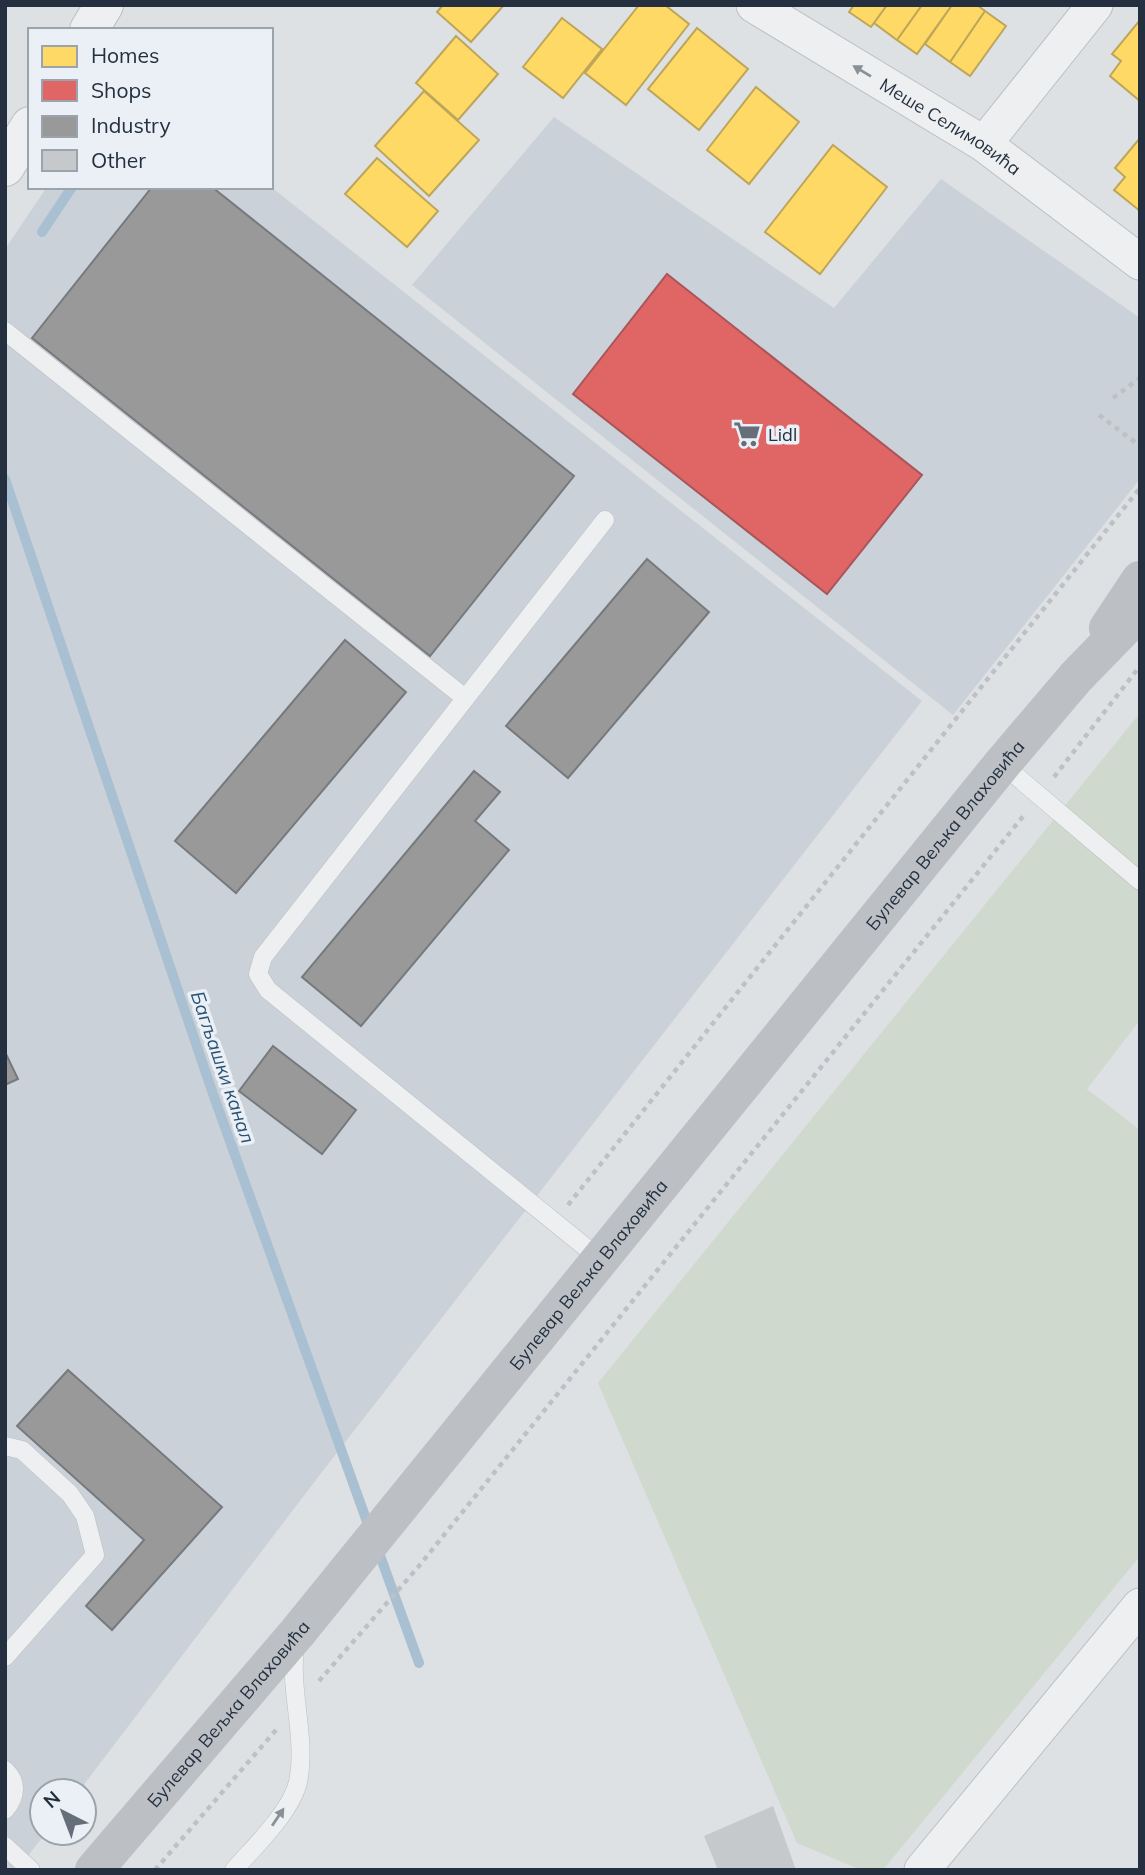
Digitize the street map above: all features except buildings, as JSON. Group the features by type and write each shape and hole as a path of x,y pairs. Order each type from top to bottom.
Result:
{"main road":[{"name":"Булевар Вељка Влаховића","path":"1076,677 1140,580"},
{"name":"Булевар Вељка Влаховића","path":"94,1870 297,1633 1002,764 1076,677 1140,611"}],"street":[{"name":"Меше Селимовића","path":"754,5 984,144 1140,262"},
{"path":"984,144 1095,5"},
{"path":"5,167 28,130"},
{"path":"922,1870 1140,1606"}],"lane":[{"path":"5,331 465,698"},
{"path":"600,1259 268,989 258,974 263,957 605,520"},
{"path":"1002,764 1140,881"},
{"path":"5,1446 22,1450 69,1494 85,1516 95,1555 5,1657"},
{"path":"234,1870 278,1819 298,1784 296,1707 292,1673 297,1633"},
{"path":"5,1770 13,1777 15,1790 5,1810"},
{"path":"5,1846 31,1870"}],"path":[{"path":"1113,398 1140,379"},
{"path":"1099,415 1140,446"},
{"path":"555,1222 1140,488"},
{"path":"155,1870 419,1566 1040,795 1140,666"}],"shaded area":[{"path":"554,117 834,308 941,179 1140,318 1140,479 953,715 412,285"},
{"path":"46,189 273,189 922,701 325,1468 90,1777 28,1777 28,1847 35,1847 14,1870 5,1870 5,249"},
{"path":"1140,713 1140,1020 1087,1089 1140,1130 1140,1556 883,1870 861,1870 797,1843 598,1383"}],"waterway":[{"path":"42,232 71,189"},
{"name":"Багљашки канал","path":"5,479 213,1094 370,1530"},
{"name":"Багљашки канал","path":"378,1550 419,1663"}],"place":[{"name":"Lidl","path":"747,434"}]}
